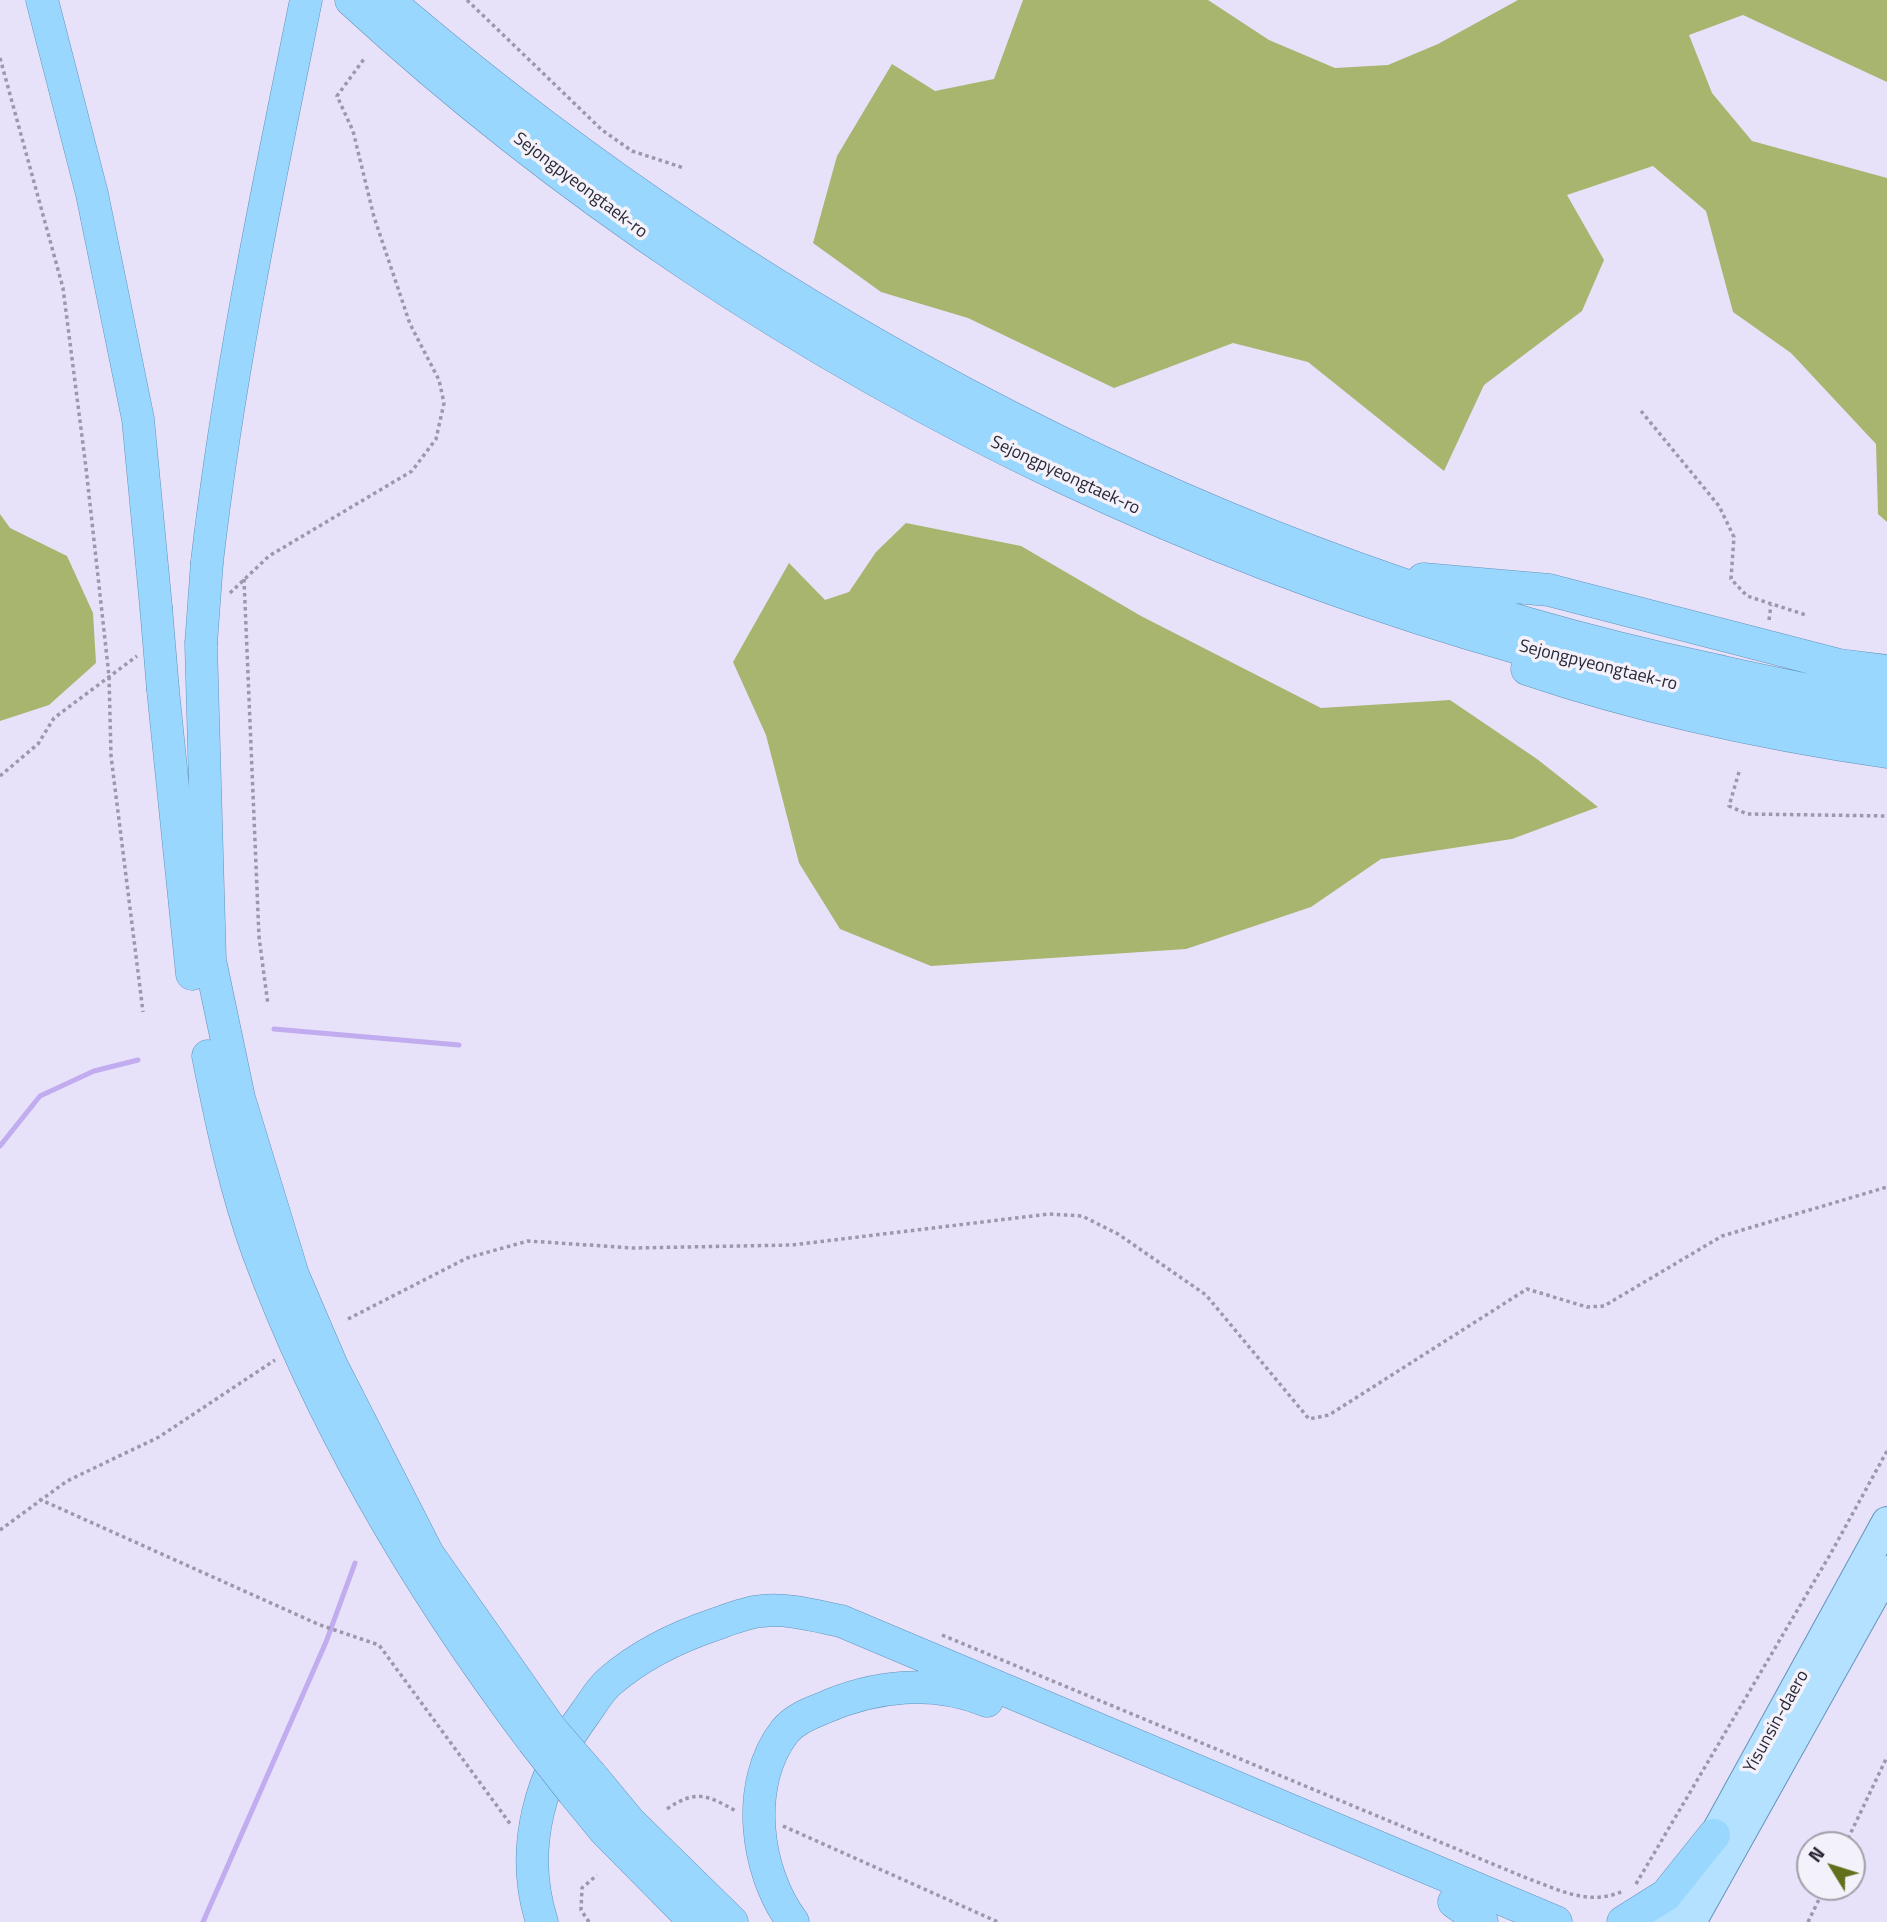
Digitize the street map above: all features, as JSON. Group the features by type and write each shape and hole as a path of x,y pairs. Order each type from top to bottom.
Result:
{"highway":[{"path":"42,0 92,194 138,419 191,970 221,1122 257,1249 294,1342 351,1461 473,1662 542,1735 582,1783 614,1840 695,1922"},
{"path":"306,0 243,310 221,436 207,562 201,644 210,960 239,1098 293,1275 332,1366 428,1554 542,1735"},
{"name":"Sejongpyeongtaek-ro","path":"388,0 496,90 606,173 722,251 890,353 1065,445 1244,523 1374,575 1529,625 1636,653 1776,684 1887,703"},
{"name":"Sejongpyeongtaek-ro","path":"354,3 527,148 610,211 806,339 946,418 1100,495 1300,577 1394,609 1613,670 1727,698 1887,725"},
{"path":"1374,575 1549,590 1839,665 1887,671"},
{"path":"1300,577 1409,629 1538,673 1664,710 1790,737 1887,752"},
{"path":"542,1922 536,1897 533,1847 542,1790 558,1753 581,1718 607,1684 642,1657 687,1634 761,1611 799,1612 841,1621 1556,1922"},
{"path":"793,1922 777,1899 762,1850 760,1792 772,1753 786,1730 812,1713 872,1691 913,1686 960,1690 1124,1755 1503,1922"},
{"path":"582,1783 630,1822 732,1922"},
{"path":"1623,1922 1666,1895 1714,1835"},
{"path":"1454,1902 1482,1922"}],"main road":[{"name":"Yisunsin-daero","path":"1667,1922 1887,1522"},
{"name":"Yisunsin-daero","path":"1691,1922 1887,1571"}],"path":[{"path":"467,0 602,130 632,151 684,168"},
{"path":"0,58 63,288 109,676 111,756 143,1012"},
{"path":"226,597 269,556 412,471 436,439 443,403 439,380 410,324 374,217 353,131 337,96 364,59"},
{"path":"1641,411 1719,506 1734,537 1731,579 1748,596 1806,615"},
{"path":"244,579 259,937 268,1005"},
{"path":"1769,620 1771,605"},
{"path":"0,776 38,744 54,718 141,653"},
{"path":"1739,772 1729,806 1747,814 1887,816"},
{"path":"348,1319 467,1258 527,1241 633,1248 792,1245 1049,1214 1082,1216 1118,1234 1206,1295 1309,1419 1329,1415 1527,1289 1587,1307 1604,1306 1722,1236 1887,1187"},
{"path":"0,1530 67,1481 159,1437 275,1360"},
{"path":"941,1634 1524,1877 1581,1898 1609,1898 1635,1885 1887,1451"},
{"path":"39,1499 320,1625 379,1645 512,1826"},
{"path":"1852,1831 1887,1757"},
{"path":"667,1809 680,1800 705,1794 738,1812"},
{"path":"781,1826 998,1922"},
{"path":"589,1922 581,1910 582,1888 597,1875"},
{"path":"1808,1922 1818,1901"}],"green space":[{"path":"1023,0 1208,0 1269,40 1335,68 1388,65 1438,44 1518,0 1887,0 1887,82 1743,15 1689,35 1712,93 1752,141 1887,178 1887,522 1878,514 1876,444 1791,353 1733,312 1706,211 1653,166 1567,195 1604,260 1582,311 1484,385 1444,471 1308,362 1233,343 1114,388 968,318 881,292 813,243 837,156 892,64 935,91 994,79"},
{"path":"0,514 10,528 67,556 93,613 96,663 49,705 0,721"},
{"path":"906,523 1021,546 1141,616 1321,708 1450,700 1537,759 1598,807 1512,839 1381,859 1311,907 1186,949 931,966 840,929 799,863 766,735 733,662 789,563 825,600 849,592 876,552"}],"waterway":[{"path":"274,1029 459,1045"},
{"path":"0,1146 40,1096 94,1071 138,1060"},
{"path":"203,1922 326,1642 355,1563"}]}
